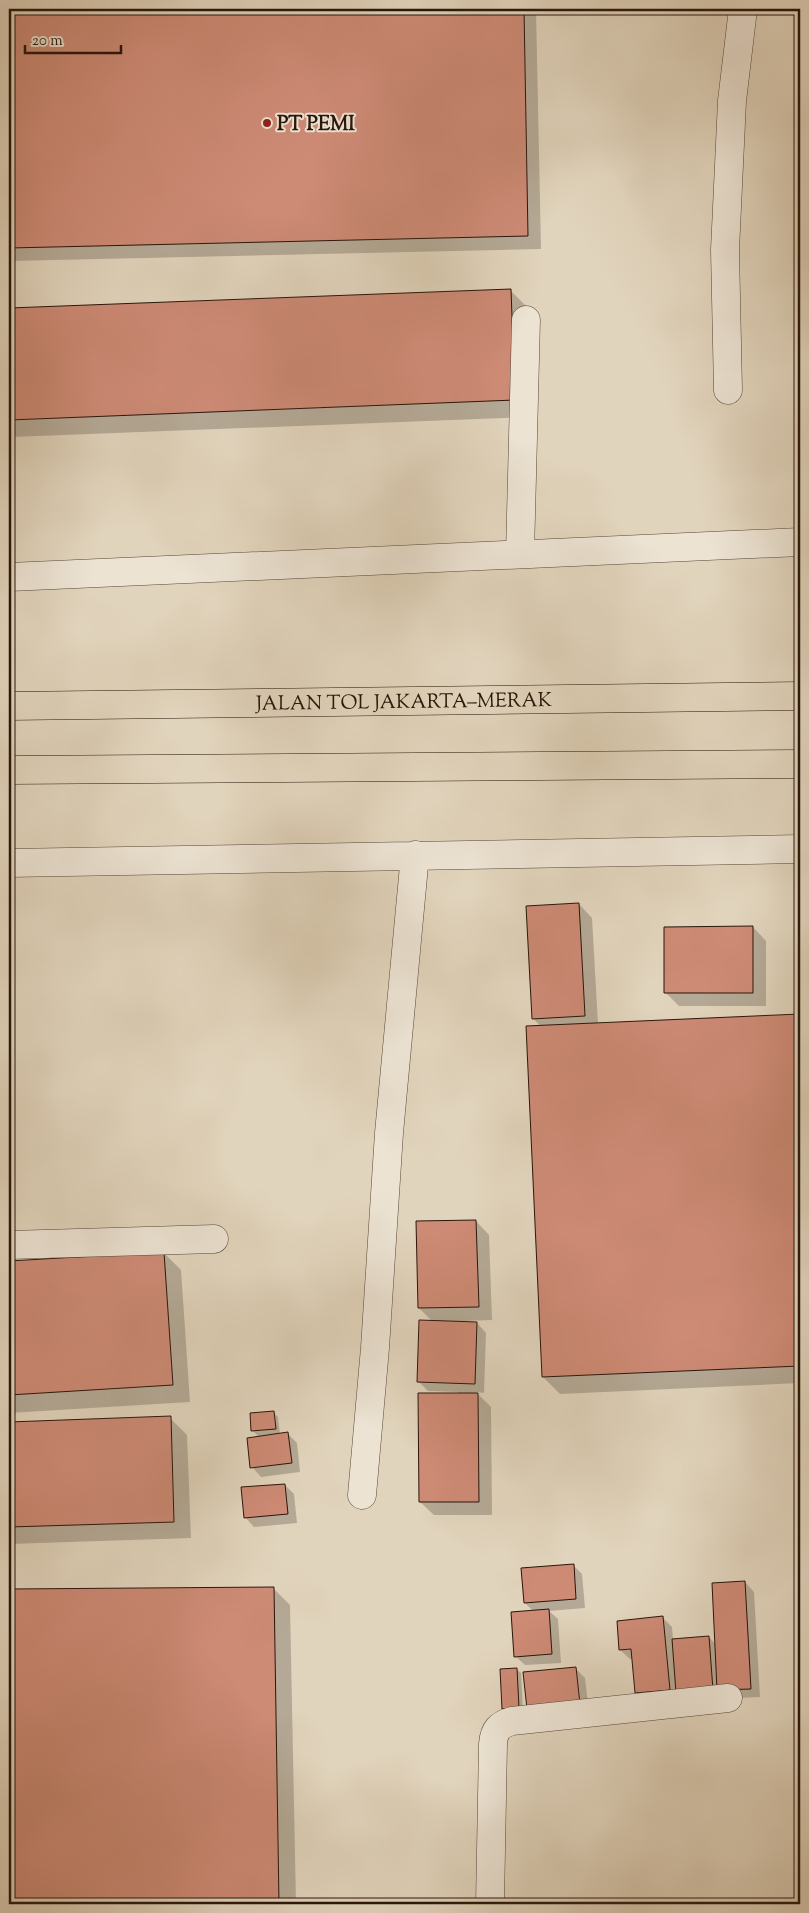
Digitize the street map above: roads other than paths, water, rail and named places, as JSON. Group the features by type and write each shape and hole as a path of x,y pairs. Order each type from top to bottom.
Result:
{"highway":[{"name":"JALAN TOL JAKARTA–MERAK","path":"9,706 800,696"},
{"path":"9,770 800,764"}],"street":[{"path":"728,390 725,250 732,101 743,9"},
{"path":"520,554 526,320"},
{"path":"9,578 800,542"},
{"path":"9,863 415,854 800,849"},
{"path":"362,1495 375,1348 389,1132 415,854"},
{"path":"9,1245 214,1239"},
{"path":"490,1904 493,1744 494,1735 500,1725 512,1721 728,1698"}],"place":[{"name":"PT PEMI","path":"267,123"}]}
